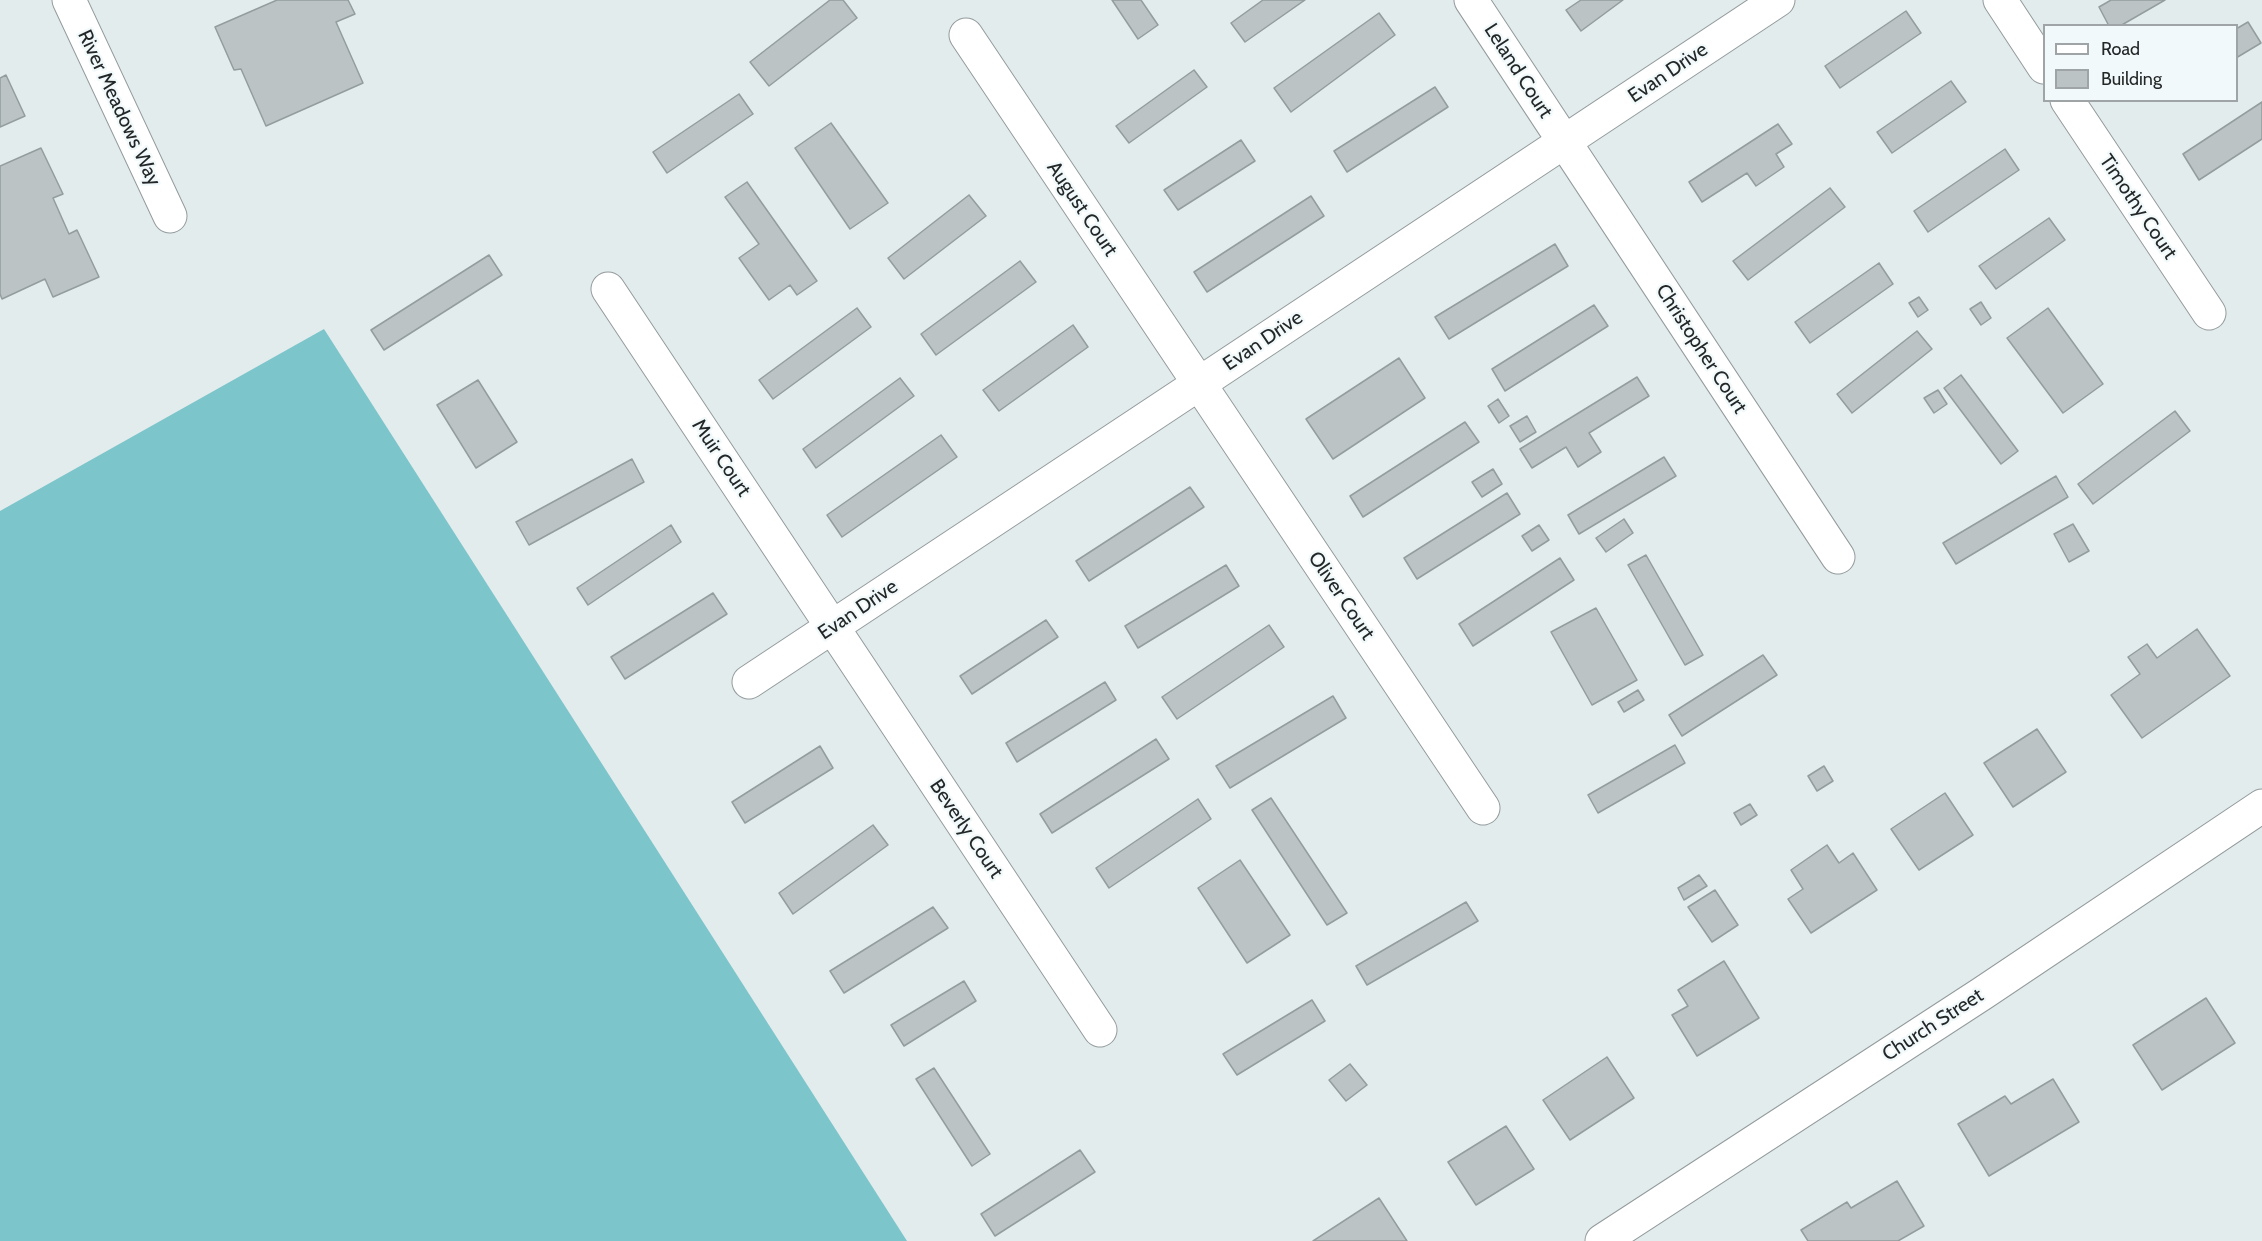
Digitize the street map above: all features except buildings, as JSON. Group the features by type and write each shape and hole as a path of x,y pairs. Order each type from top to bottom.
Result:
{"street":[{"name":"River Meadows Way","path":"69,0 170,216"},
{"name":"Leland Court","path":"1471,0 1564,142"},
{"name":"Evan Drive","path":"749,682 1778,0"},
{"path":"2000,0 2043,65"},
{"name":"August Court","path":"966,35 1199,384"},
{"name":"Timothy Court","path":"2068,102 2209,313"},
{"name":"Christopher Court","path":"1564,142 1838,557"},
{"name":"Muir Court","path":"609,289 833,627"},
{"name":"Oliver Court","path":"1199,384 1483,808"},
{"name":"Beverly Court","path":"833,627 1100,1030"},
{"name":"Church Street","path":"1602,1241 1983,993 2262,806"}],"shaded area":[{"path":"324,329 907,1241 0,1241 0,511"}]}
